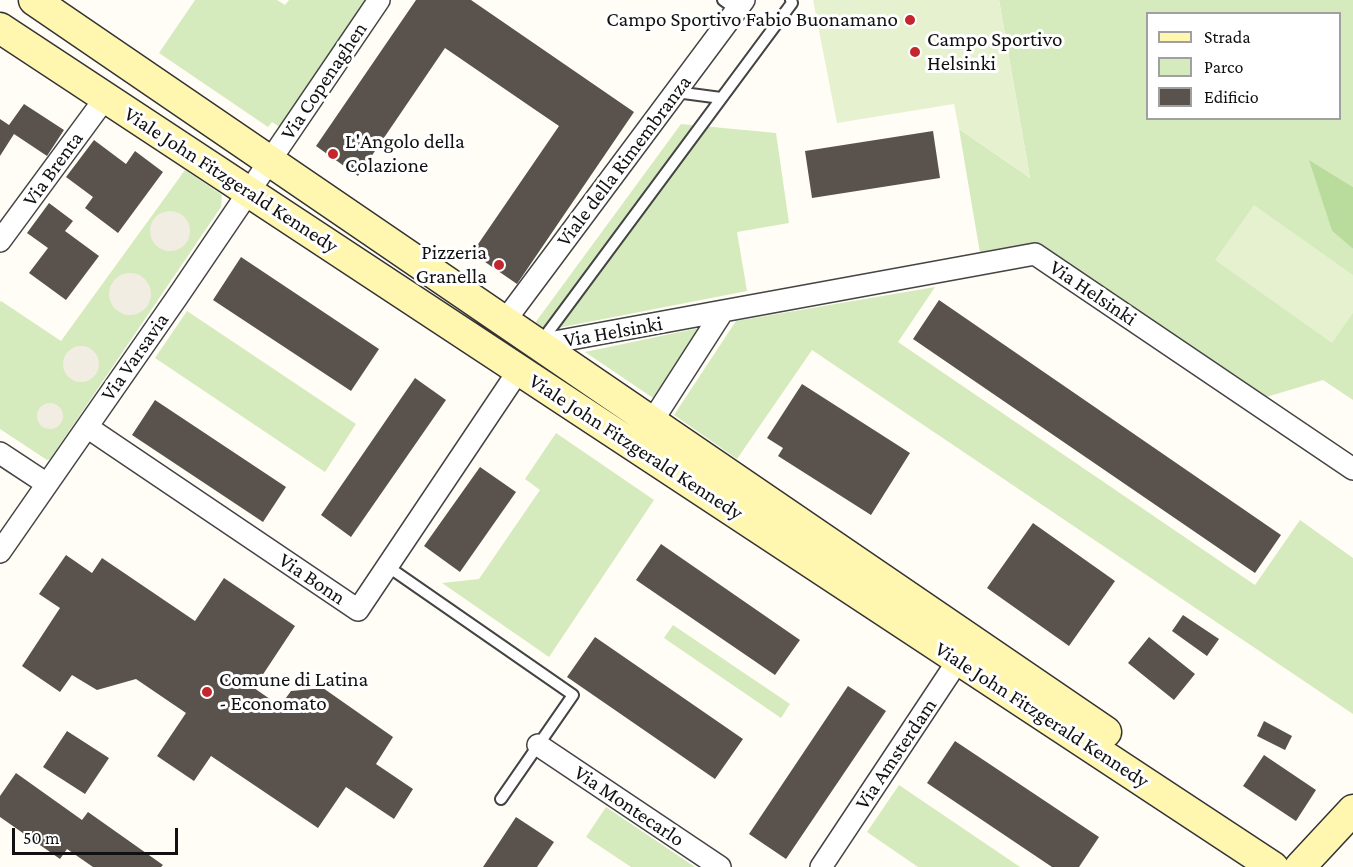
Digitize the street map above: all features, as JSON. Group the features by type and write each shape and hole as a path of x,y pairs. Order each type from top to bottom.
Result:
{"street":[{"name":"Viale John Fitzgerald Kennedy","path":"34,0 270,162 496,336 519,370 1249,830 1280,867"},
{"name":"Via Copenaghen","path":"270,162 378,0"},
{"name":"Viale della Rimembranza","path":"496,336 675,92 734,3"},
{"name":"Viale John Fitzgerald Kennedy","path":"0,28 249,192 496,336 538,345 651,423 965,651 1273,867"},
{"name":"Via Brenta","path":"0,241 106,97"},
{"name":"Via Varsavia","path":"0,552 270,162"},
{"name":"Via Helsinki","path":"538,345 1035,254 1353,469"},
{"path":"651,423 723,311"},
{"name":"Via Bonn","path":"87,427 358,610 519,370"},
{"path":"0,453 47,484"},
{"name":"Via Amsterdam","path":"821,867 965,651"},
{"name":"Via Montecarlo","path":"538,745 720,867"},
{"path":"1300,867 1353,810"}],"lane":[{"path":"538,345 792,3 791,0"},
{"path":"675,92 721,98"},
{"path":"387,566 573,695 501,799"}],"green space":[{"path":"195,0 277,0 285,5 289,0 367,0 281,128 272,122 268,127 159,53"},
{"name":"Campo Sportivo Helsinki","path":"813,0 999,0 1030,178 959,129 954,104 837,123"},
{"path":"999,0 1353,0 1353,187 1310,161 1332,231 1353,249 1353,400 1323,380 1263,398 1039,243 980,253 959,129 1030,178"},
{"path":"681,124 776,133 789,223 737,232 747,291 547,330 535,323"},
{"path":"1309,160 1353,187 1353,249 1332,231"},
{"path":"185,170 222,195 221,207 50,459 47,460 0,429 0,302 61,341"},
{"path":"1254,205 1353,275 1353,313 1332,343 1215,260"},
{"path":"935,287 898,342 1255,585 1300,520 1353,558 1353,714 812,350 737,459 674,415 736,321"},
{"path":"187,311 356,424 325,472 155,358"},
{"path":"699,328 653,398 585,352"},
{"path":"556,433 654,500 549,657 442,583 479,579 540,490 525,479"},
{"path":"673,625 790,704 781,718 664,638"},
{"path":"899,785 1020,867 918,867 867,832"},
{"path":"606,807 695,867 631,867 586,837"}],"shaded area":[{"path":"170,211 184,217 190,231 184,245 170,251 156,245 150,231 156,217"},
{"path":"130,273 138,274 145,279 150,286 150,302 145,309 138,314 130,315 122,314 115,309 110,302 109,294 110,286 115,279 122,274"},
{"path":"81,346 94,351 99,364 94,377 81,382 68,377 63,364 68,351"},
{"path":"50,403 59,407 63,416 59,425 50,429 41,425 37,416 41,407"}],"building":[{"path":"416,0 471,0 634,112 517,284 472,253 559,126 445,48 358,176 316,146"},
{"path":"24,104 64,130 47,156 14,134 0,156 0,119 9,125"},
{"path":"933,131 940,178 812,198 805,151"},
{"path":"94,140 126,164 135,151 163,172 118,233 85,208 93,197 66,177"},
{"path":"49,203 73,221 65,231 99,256 66,300 29,273 48,248 27,233"},
{"path":"241,257 379,349 351,391 213,300"},
{"path":"939,300 1281,535 1255,573 913,339"},
{"path":"415,378 446,400 351,537 321,515"},
{"path":"802,384 910,453 871,515 778,456 783,448 767,438"},
{"path":"155,400 286,487 263,522 132,435"},
{"path":"480,467 516,492 460,572 424,546"},
{"path":"1033,523 1115,581 1069,646 987,588"},
{"path":"661,544 800,640 775,675 636,580"},
{"name":"Comune di Latina - Economato","path":"66,555 92,573 102,558 195,621 224,578 295,626 254,688 280,706 291,691 323,688 393,737 376,764 413,789 394,819 346,787 318,828 211,756 194,781 157,756 186,713 136,679 97,690 72,675 60,692 22,666 60,608 39,594"},
{"path":"1183,615 1219,639 1207,656 1172,631"},
{"path":"595,637 743,739 715,779 567,677"},
{"path":"1149,637 1195,674 1174,700 1128,663"},
{"path":"848,686 886,711 786,859 749,834"},
{"path":"1264,721 1292,736 1285,750 1257,736"},
{"path":"67,731 109,758 85,794 43,767"},
{"path":"955,741 1099,837 1079,867 1052,867 927,783"},
{"path":"1264,755 1316,790 1296,821 1243,786"},
{"path":"16,773 82,820 88,812 163,865 161,867 93,867 67,849 60,859 0,817 0,796"},
{"path":"516,817 554,842 537,867 483,867"}],"place":[{"name":"Campo Sportivo Fabio Buonamano","path":"910,20"},
{"name":"Campo Sportivo Helsinki","path":"915,52"},
{"name":"L'Angolo della Colazione","path":"333,154"},
{"name":"Pizzeria Granella","path":"499,265"},
{"name":"Comune di Latina - Economato","path":"207,692"}]}
